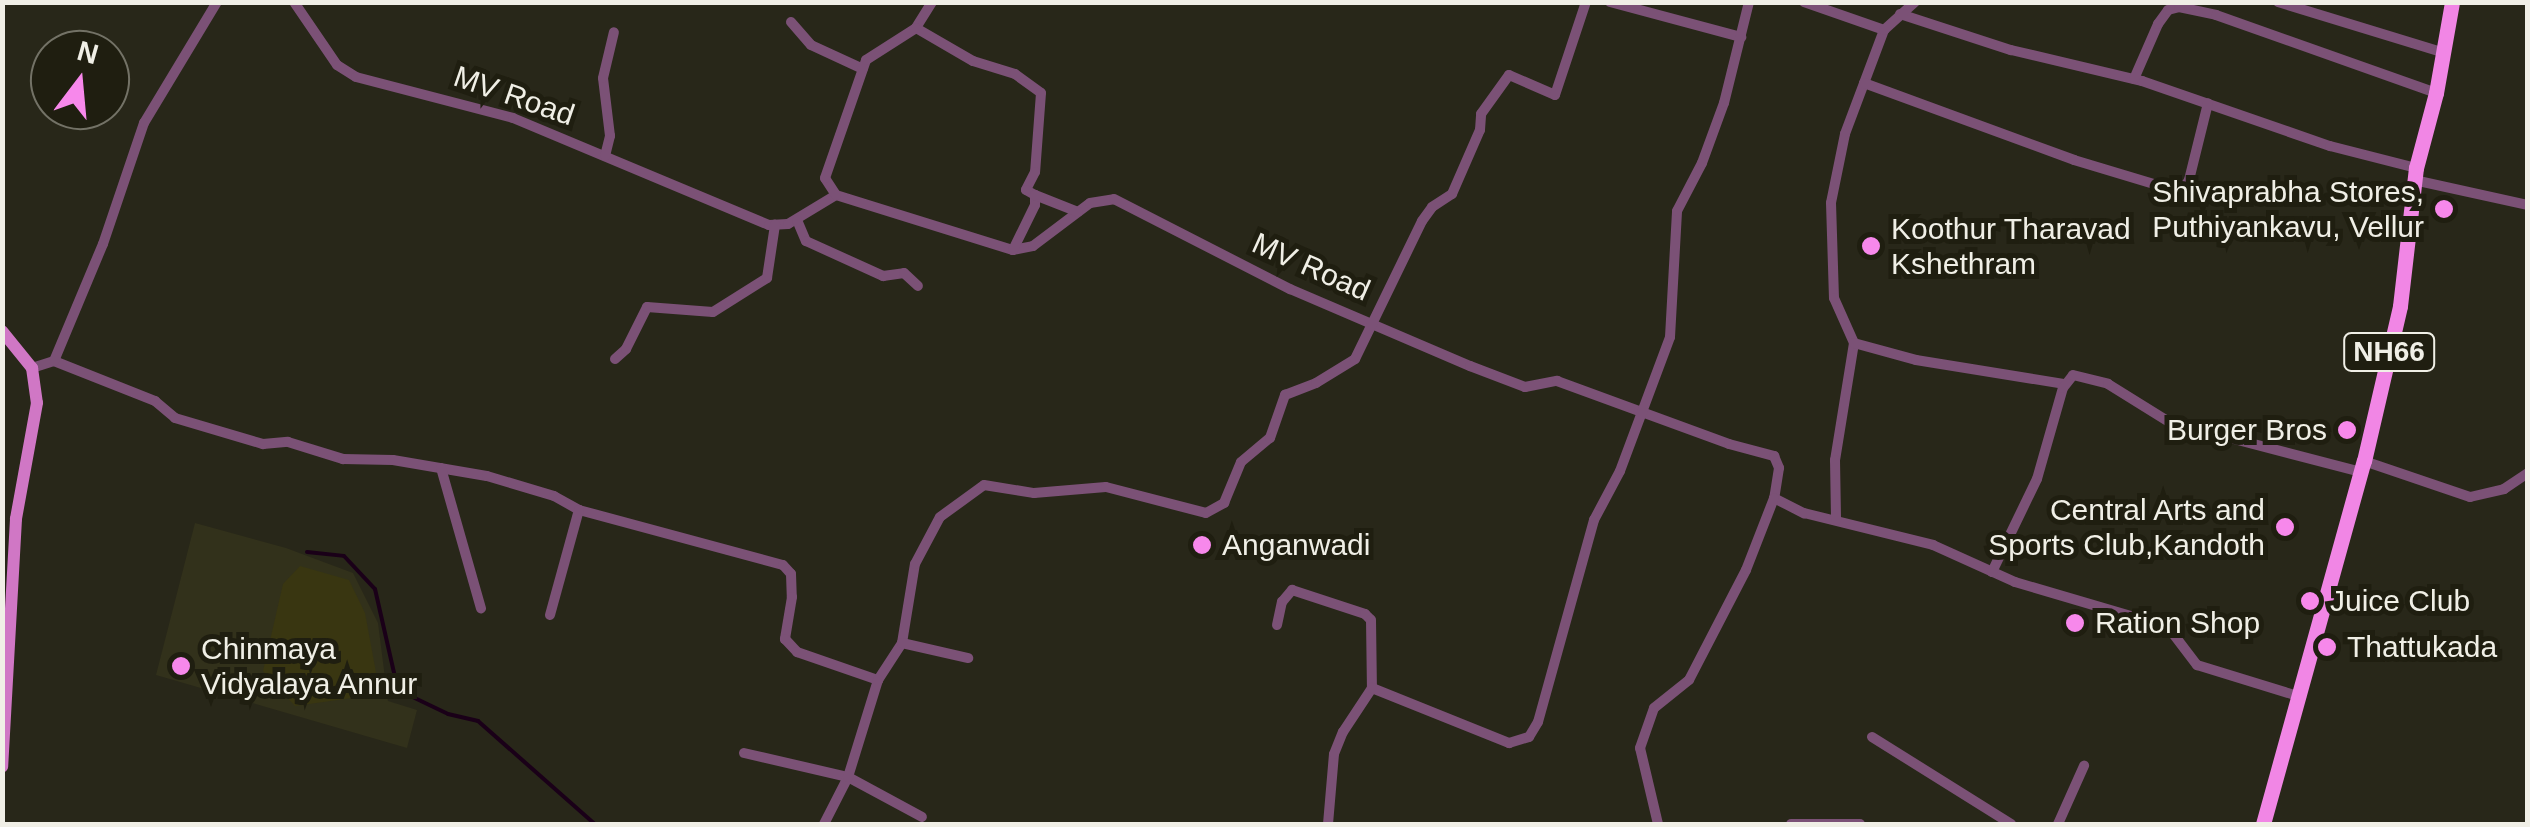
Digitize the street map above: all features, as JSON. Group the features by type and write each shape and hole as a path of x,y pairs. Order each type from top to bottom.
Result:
{"highway":[{"name":"NH66","path":"2263,824 2301,698 2400,306 2415,174 2436,93 2452,2"}],"main road":[{"path":"2,331 32,368 37,403 16,520 2,767"}],"street":[{"path":"54,361 109,229 144,122 217,2"},
{"name":"MV Road","path":"294,2 337,65 356,77 512,118 710,203 775,224 797,220 836,195"},
{"path":"932,2 907,38 876,51 863,69 824,178 836,195 1013,250 1030,221 1035,196"},
{"path":"824,824 848,777 878,680 902,644 915,564 940,516 984,486 1034,492 1106,487 1206,513 1224,502 1241,462 1270,438 1285,394 1316,383 1355,360 1422,221 1432,207 1452,194 1480,130 1480,114 1509,75 1556,95 1586,2"},
{"path":"1610,2 1741,37"},
{"path":"1372,688 1509,743 1529,737 1538,722 1594,520 1644,414 1670,338 1677,211 1702,163 1749,2"},
{"path":"1804,2 1884,30"},
{"path":"1836,520 1835,460 1854,343 1834,298 1831,202 1845,134 1884,30 1915,2"},
{"path":"2278,2 2442,52"},
{"path":"2134,79 2158,24 2168,10 2180,7 2216,15 2436,93"},
{"path":"1900,14 2011,50 2134,79 2415,174 2528,204"},
{"path":"790,22 811,45 863,69"},
{"path":"916,28 972,60 1016,74 1041,92 1035,172 1026,190 1078,212"},
{"path":"605,156 610,136 603,78 614,32"},
{"path":"1864,83 2074,160 2181,192 2189,180 2208,103"},
{"name":"MV Road","path":"1013,250 1034,246 1090,203 1114,199 1290,290 1524,387 1557,380 1778,459 1774,498"},
{"path":"797,220 806,241 883,276 904,273 918,286"},
{"path":"615,360 626,349 647,307 695,314 713,312 767,278 775,224"},
{"path":"1854,343 1916,360 2065,384"},
{"path":"32,368 54,361 154,401 175,418 262,444 288,442 343,459 393,460 440,468 554,496 579,510 783,565 791,574 792,597 785,639 797,652 878,680"},
{"path":"1992,572 2037,479 2065,384 2073,375 2108,384 2169,422 2470,497 2504,489 2528,473"},
{"path":"440,468 481,608"},
{"path":"1658,824 1640,748 1654,708 1689,680 1746,570 1774,498 1804,513 1933,545 1992,572 2168,626 2197,665 2301,698"},
{"path":"550,615 579,510"},
{"path":"1277,626 1282,602 1292,590 1365,614 1371,620 1372,688 1343,732 1334,754 1328,824"},
{"path":"902,644 968,658"},
{"path":"1872,736 2012,824"},
{"path":"744,753 848,777 922,817"},
{"path":"2058,824 2084,766"},
{"path":"1790,824 1860,824"}],"shaded area":[{"path":"195,523 286,548 353,573 378,623 388,701 417,710 407,748 156,675"},
{"path":"300,566 349,580 365,613 380,694 295,706 263,671 283,584"}],"waterway":[{"path":"307,552 344,556 375,589 398,690 448,714 478,721 595,824"}],"place":[{"name":"Shivaprabha Stores, Puthiyankavu, Vellur","path":"2444,209"},
{"name":"Koothur Tharavad Kshethram","path":"1871,246"},
{"name":"Burger Bros","path":"2347,430"},
{"name":"Central Arts and Sports Club,Kandoth","path":"2285,527"},
{"name":"Anganwadi","path":"1202,545"},
{"name":"Juice Club","path":"2310,601"},
{"name":"Ration Shop","path":"2075,623"},
{"name":"Thattukada","path":"2327,647"},
{"name":"Chinmaya Vidyalaya Annur","path":"181,666"}]}
